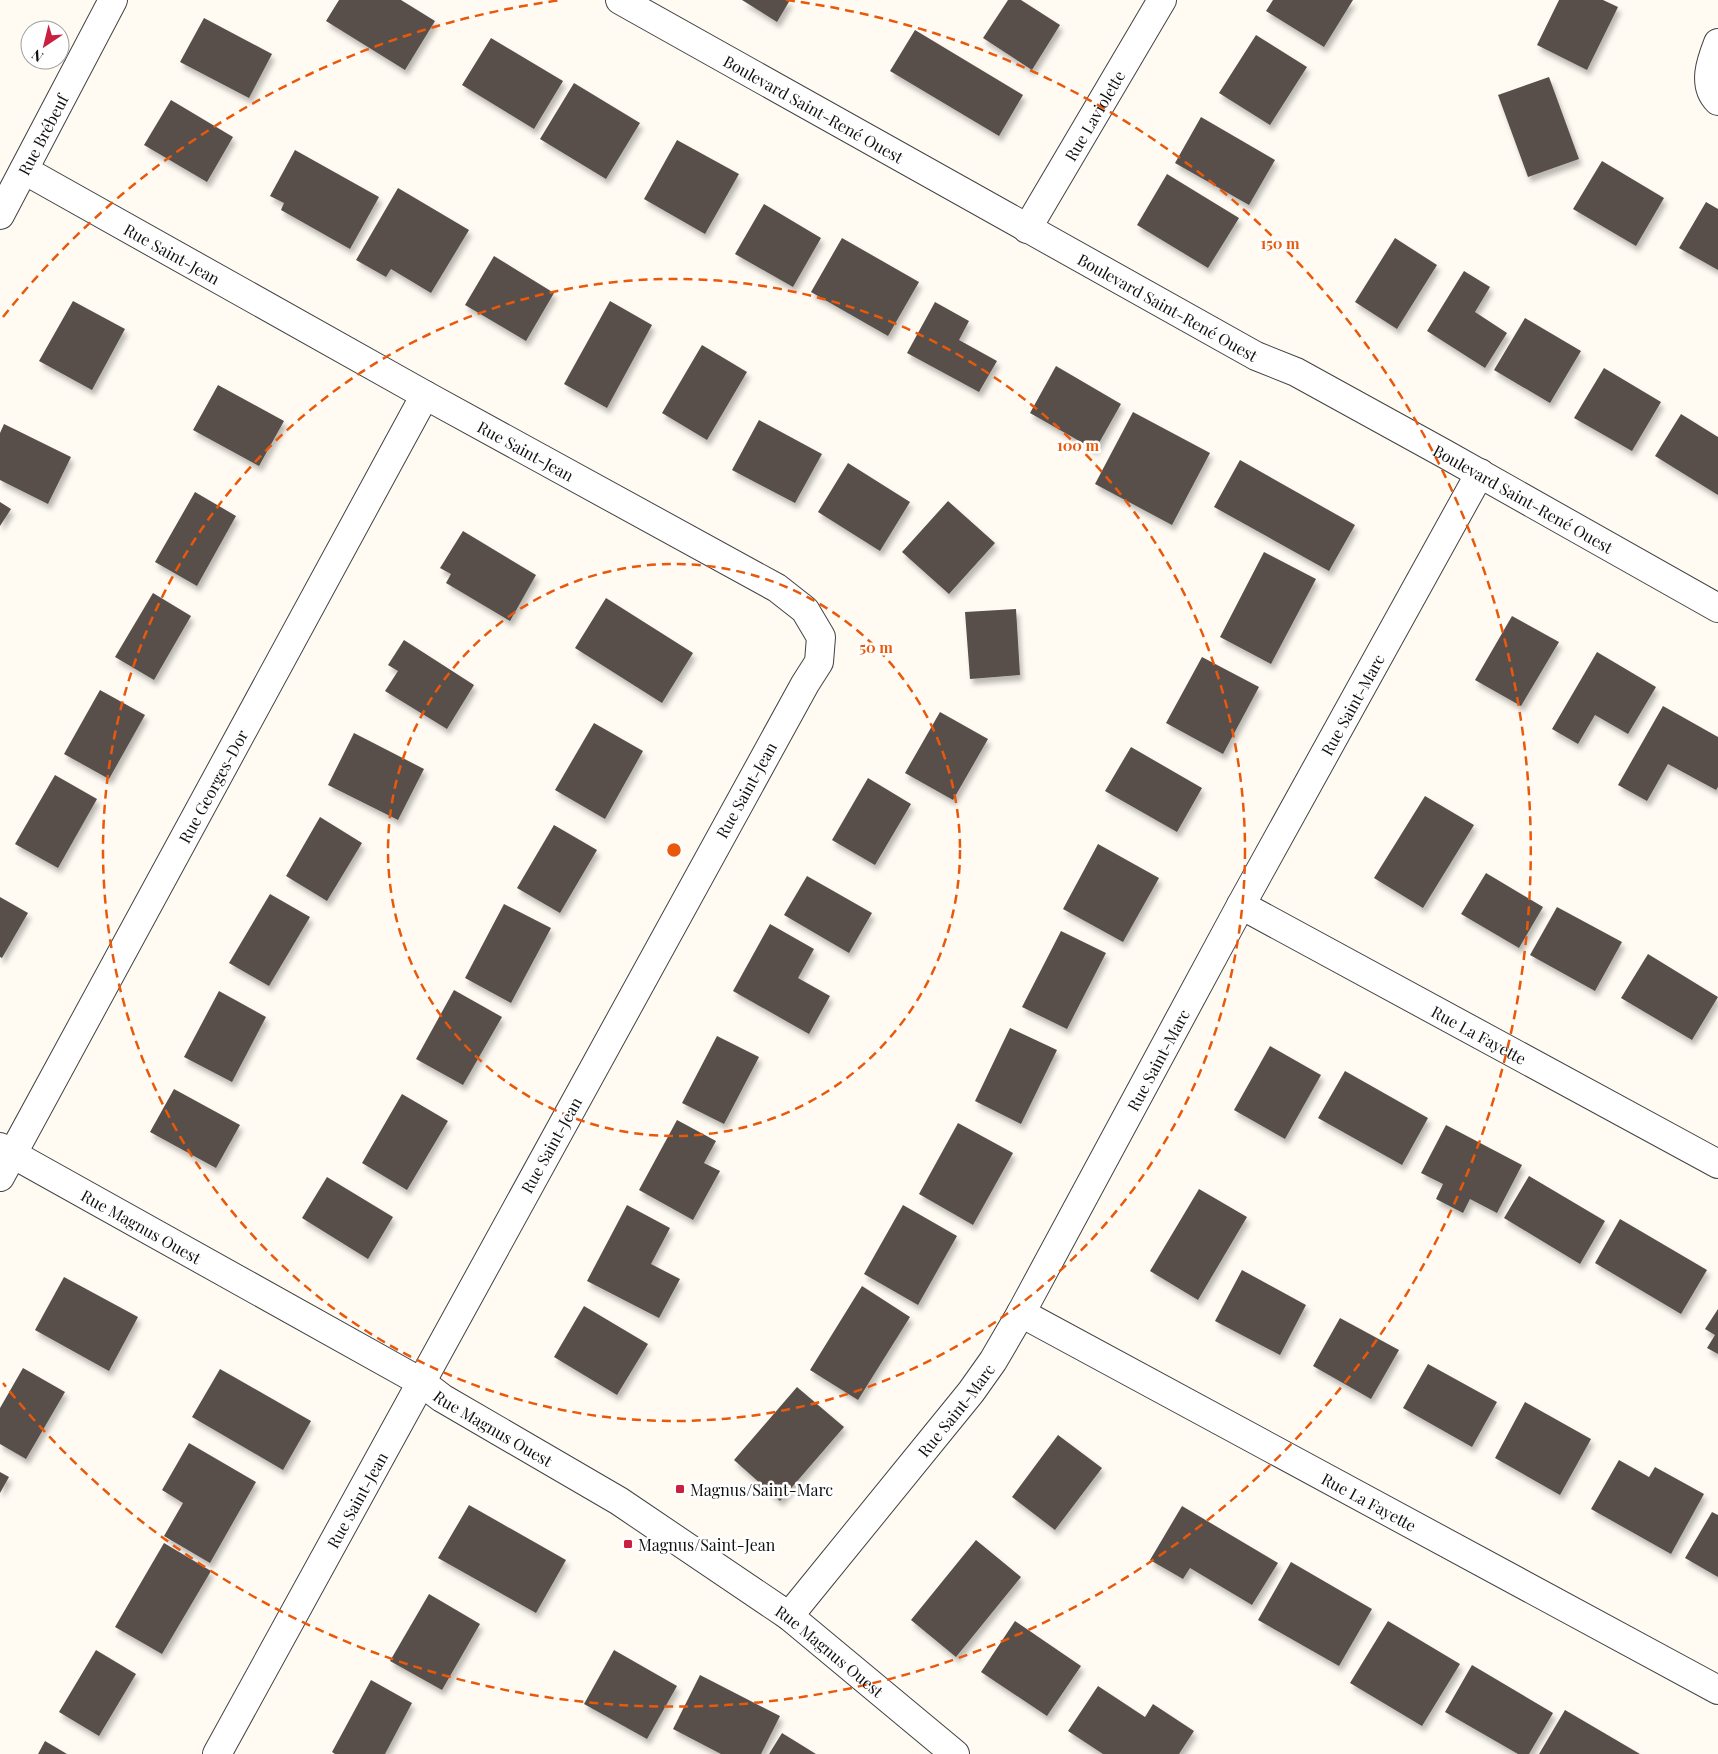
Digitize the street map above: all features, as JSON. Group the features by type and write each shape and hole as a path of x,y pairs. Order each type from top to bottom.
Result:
{"street":[{"name":"Rue Brébeuf","path":"9,190 113,0"},
{"name":"Rue Laviolette","path":"1027,229 1162,0"},
{"name":"Boulevard Saint-René Ouest","path":"625,1 1027,229 1256,356 1296,372 1480,473 1718,608"},
{"path":"1718,43 1710,61 1709,80 1714,97 1718,102"},
{"name":"Rue Saint-Jean","path":"9,190 426,395 777,588 805,610 821,637 819,662 800,693 217,1754"},
{"name":"Rue Georges-Dor","path":"4,1160 426,395"},
{"name":"Rue Saint-Marc","path":"790,1616 971,1392 993,1361 1480,473"},
{"name":"Rue La Fayette","path":"1242,904 1718,1164"},
{"name":"Rue Magnus Ouest","path":"4,1160 421,1382 442,1398 619,1501 790,1616 955,1754"},
{"name":"Rue La Fayette","path":"1021,1313 1718,1690"}],"building":[{"path":"339,0 401,0 435,21 405,70 326,21"},
{"path":"742,0 790,0 777,22"},
{"path":"1008,0 1021,0 1060,25 1032,70 983,38"},
{"path":"1273,0 1353,0 1324,47 1266,11"},
{"path":"1559,0 1603,0 1618,7 1587,70 1537,45"},
{"path":"204,18 272,54 249,98 180,62"},
{"path":"915,30 1023,95 999,136 890,71"},
{"path":"1256,35 1307,67 1270,125 1219,93"},
{"path":"491,38 563,81 534,129 462,85"},
{"path":"1549,77 1579,159 1528,177 1498,95"},
{"path":"574,83 640,123 606,179 540,139"},
{"path":"171,100 233,137 207,182 144,145"},
{"path":"1201,117 1275,160 1249,205 1175,163"},
{"path":"677,140 739,174 705,234 644,199"},
{"path":"295,150 379,197 350,249 281,210 284,203 270,196"},
{"path":"1602,161 1664,198 1636,246 1573,209"},
{"path":"1167,174 1239,218 1208,268 1137,225"},
{"path":"398,188 469,230 431,293 391,269 386,277 356,260"},
{"path":"1706,202 1718,209 1718,270 1679,248"},
{"path":"764,204 821,238 793,287 735,254"},
{"path":"842,238 919,282 888,336 811,292"},
{"path":"1395,238 1437,265 1397,329 1355,302"},
{"path":"494,256 554,293 526,341 465,305"},
{"path":"1464,271 1490,287 1475,312 1507,333 1485,368 1427,331"},
{"path":"73,301 125,329 92,390 39,361"},
{"path":"610,301 652,325 607,408 564,384"},
{"path":"935,302 969,321 959,340 997,361 979,392 907,353"},
{"path":"1525,318 1581,351 1550,403 1494,370"},
{"path":"702,345 747,372 707,440 662,413"},
{"path":"1056,366 1121,404 1095,450 1030,413"},
{"path":"1604,368 1661,402 1632,451 1574,418"},
{"path":"218,385 284,421 259,466 193,430"},
{"path":"1133,412 1210,453 1172,525 1095,484"},
{"path":"1681,414 1718,437 1718,495 1655,456"},
{"path":"759,420 822,454 795,503 732,470"},
{"path":"4,424 71,457 48,504 0,480 0,433"},
{"path":"1240,460 1355,525 1329,571 1214,507"},
{"path":"848,463 910,502 880,551 818,512"},
{"path":"195,492 236,516 197,586 155,562"},
{"path":"948,501 995,543 949,594 902,552"},
{"path":"0,502 11,509 0,526"},
{"path":"463,531 536,575 510,621 446,583 451,574 440,568"},
{"path":"1264,552 1316,579 1271,664 1220,637"},
{"path":"153,593 191,616 154,680 115,657"},
{"path":"606,598 693,653 662,703 575,648"},
{"path":"1016,609 1020,675 970,679 965,612"},
{"path":"1512,616 1559,642 1521,706 1475,680"},
{"path":"404,640 474,685 447,729 385,691 398,671 388,665"},
{"path":"1597,652 1656,687 1628,734 1595,715 1578,744 1552,729"},
{"path":"1202,657 1259,687 1223,754 1166,723"},
{"path":"100,690 145,715 109,779 64,754"},
{"path":"1663,706 1718,737 1718,787 1716,790 1668,764 1647,801 1618,785"},
{"path":"940,712 988,739 953,800 905,773"},
{"path":"594,723 643,751 605,819 555,790"},
{"path":"354,733 424,769 398,820 328,785"},
{"path":"1131,747 1202,788 1177,832 1105,791"},
{"path":"55,775 97,799 58,868 15,844"},
{"path":"868,778 911,804 875,865 832,840"},
{"path":"1425,796 1474,825 1423,908 1374,878"},
{"path":"320,817 362,843 327,901 286,876"},
{"path":"554,825 597,850 560,913 517,888"},
{"path":"1098,844 1159,878 1123,942 1063,909"},
{"path":"1486,873 1543,907 1519,948 1461,914"},
{"path":"807,876 872,913 849,953 784,915"},
{"path":"270,894 310,917 269,986 229,963"},
{"path":"0,897 28,913 2,958 0,957"},
{"path":"504,904 551,928 511,1003 465,978"},
{"path":"1557,907 1622,942 1595,991 1530,955"},
{"path":"770,924 814,949 798,978 830,996 809,1034 733,991"},
{"path":"1061,931 1106,953 1067,1029 1022,1007"},
{"path":"1648,954 1718,997 1692,1040 1621,998"},
{"path":"454,990 502,1017 463,1085 416,1059"},
{"path":"219,991 266,1017 232,1082 184,1057"},
{"path":"1010,1028 1057,1050 1021,1124 975,1101"},
{"path":"717,1036 759,1057 724,1124 682,1103"},
{"path":"1270,1046 1321,1075 1285,1139 1234,1110"},
{"path":"1345,1071 1428,1118 1402,1165 1318,1118"},
{"path":"174,1089 240,1125 216,1168 150,1132"},
{"path":"402,1094 448,1121 407,1190 362,1163"},
{"path":"677,1120 716,1141 704,1163 720,1171 693,1220 639,1190"},
{"path":"958,1123 1013,1153 973,1225 919,1194"},
{"path":"1446,1125 1522,1165 1497,1213 1470,1199 1463,1213 1436,1199 1443,1184 1421,1173"},
{"path":"1529,1176 1605,1221 1580,1264 1504,1218"},
{"path":"327,1177 393,1217 368,1259 302,1218"},
{"path":"1199,1189 1247,1217 1198,1300 1150,1271"},
{"path":"627,1205 670,1228 651,1264 680,1279 659,1318 587,1281"},
{"path":"903,1205 957,1236 918,1305 864,1274"},
{"path":"1620,1219 1707,1270 1681,1314 1595,1263"},
{"path":"1242,1270 1306,1305 1280,1355 1215,1321"},
{"path":"64,1277 138,1317 109,1371 35,1330"},
{"path":"862,1286 910,1317 858,1400 810,1370"},
{"path":"584,1306 648,1344 617,1395 554,1357"},
{"path":"1718,1309 1718,1354 1707,1348 1715,1335 1705,1329"},
{"path":"1340,1318 1399,1350 1371,1399 1313,1366"},
{"path":"1428,1364 1497,1402 1472,1447 1403,1408"},
{"path":"23,1368 65,1392 26,1459 0,1444 0,1408"},
{"path":"220,1369 311,1421 283,1470 192,1417"},
{"path":"797,1387 844,1427 780,1501 734,1460"},
{"path":"1525,1402 1591,1439 1560,1495 1495,1458"},
{"path":"1058,1435 1102,1468 1055,1530 1012,1497"},
{"path":"189,1443 256,1482 210,1563 164,1536 183,1503 162,1490"},
{"path":"1619,1460 1649,1477 1655,1467 1704,1494 1671,1554 1591,1509"},
{"path":"0,1472 9,1477 0,1493"},
{"path":"469,1505 566,1560 536,1613 438,1558"},
{"path":"1182,1506 1278,1563 1252,1605 1190,1568 1183,1579 1150,1560"},
{"path":"1712,1512 1718,1515 1718,1577 1685,1558"},
{"path":"976,1540 1021,1577 956,1657 911,1620"},
{"path":"164,1543 211,1571 162,1654 115,1627"},
{"path":"1291,1562 1372,1609 1339,1666 1258,1620"},
{"path":"429,1594 480,1624 442,1690 390,1661"},
{"path":"1015,1621 1081,1666 1047,1716 981,1672"},
{"path":"1388,1621 1460,1664 1422,1726 1350,1683"},
{"path":"96,1650 136,1674 99,1736 59,1712"},
{"path":"614,1650 677,1686 647,1739 584,1704"},
{"path":"1472,1665 1553,1713 1529,1754 1518,1754 1445,1712"},
{"path":"700,1675 780,1716 761,1754 721,1754 673,1729"},
{"path":"371,1680 412,1703 385,1754 335,1754 332,1752"},
{"path":"1098,1686 1145,1717 1153,1704 1194,1731 1179,1754 1103,1754 1068,1731"},
{"path":"1565,1710 1640,1754 1539,1754"},
{"path":"782,1733 816,1754 769,1754"},
{"path":"45,1741 67,1754 38,1754"}],"place":[{"name":"Magnus/Saint-Marc","path":"680,1489"},
{"name":"Magnus/Saint-Jean","path":"628,1544"}]}
